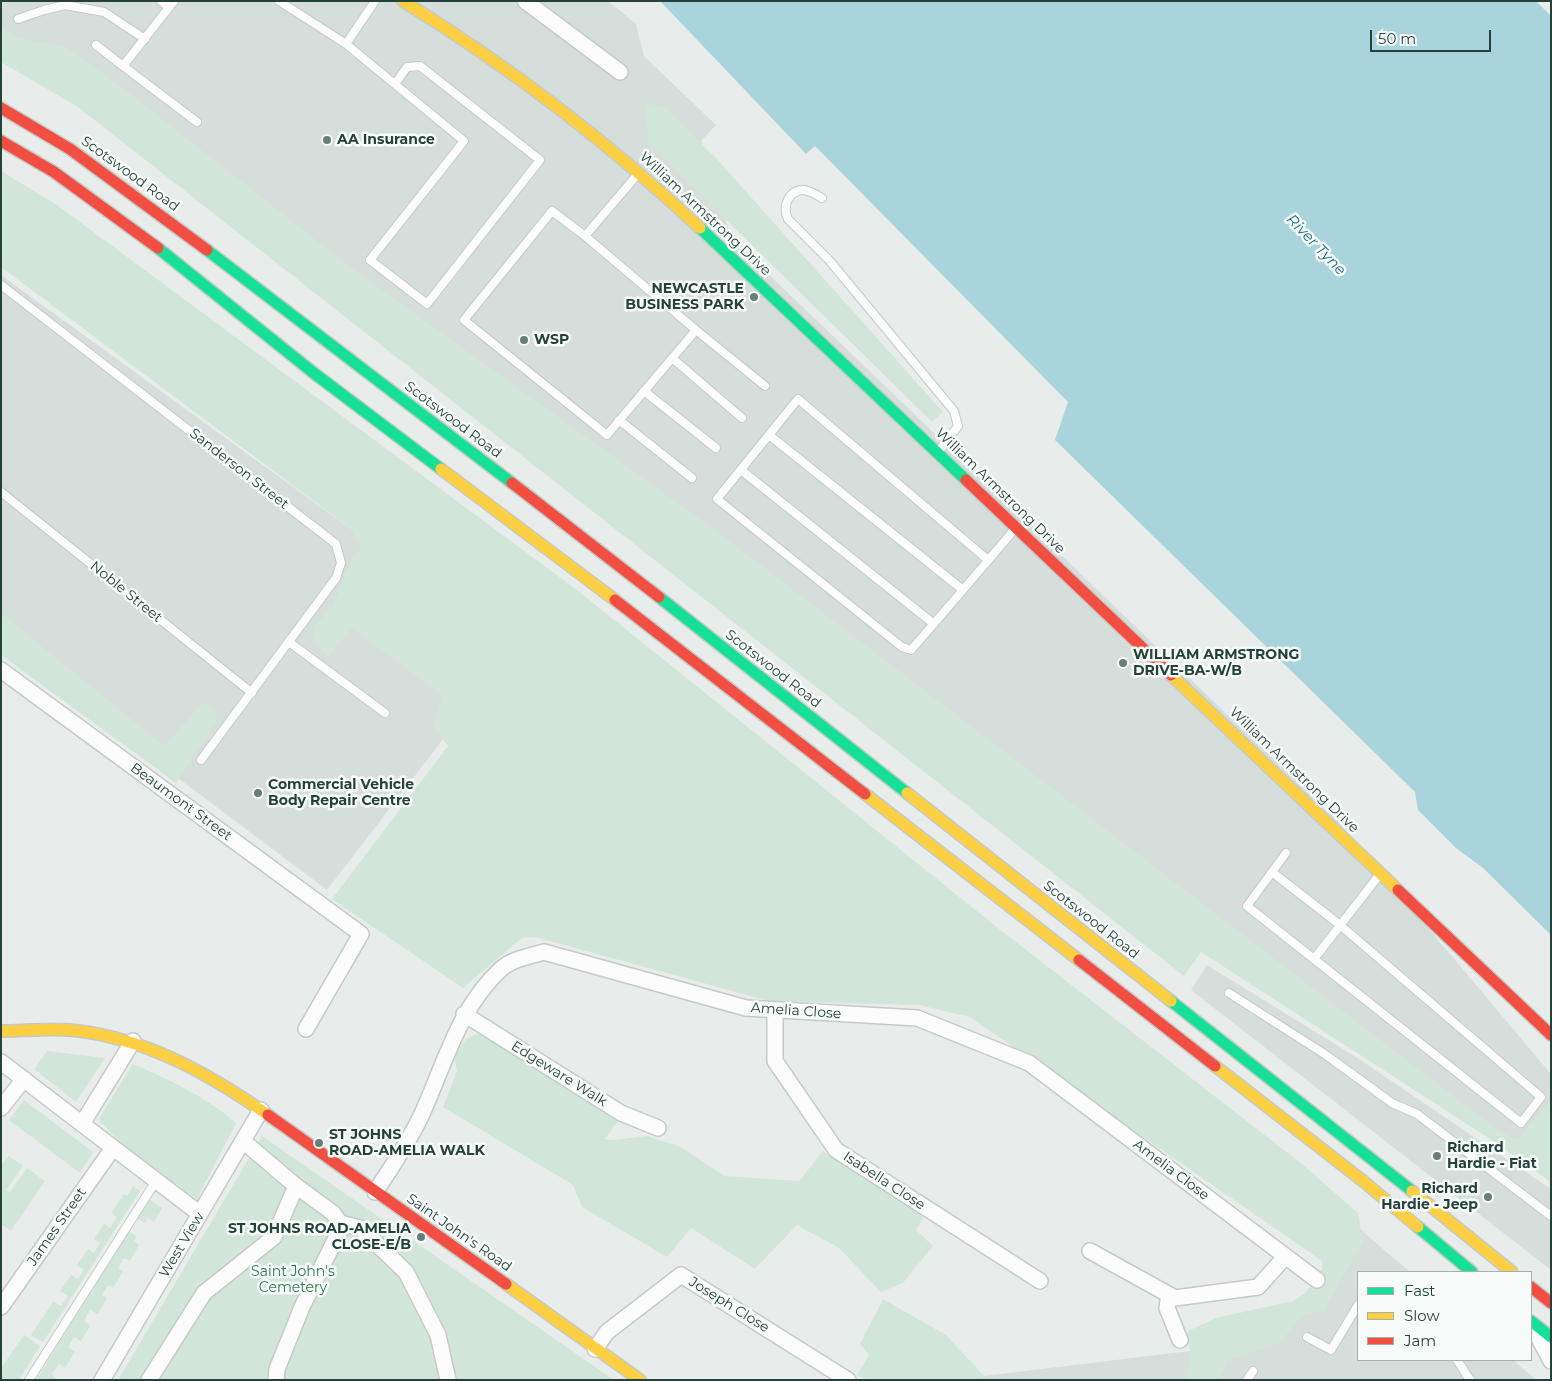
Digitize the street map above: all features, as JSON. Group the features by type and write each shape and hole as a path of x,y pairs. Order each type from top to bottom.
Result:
{"main road":[{"name":"William Armstrong Drive","path":"403,1 450,30 546,97 639,172 938,452 1551,1035"},
{"name":"Scotswood Road","path":"1,108 70,149 127,188 562,521 1398,1179 1511,1271"},
{"path":"1,141 54,172 145,237 315,374 618,602 1363,1181 1471,1271"},
{"name":"Saint John's Road","path":"1,1031 68,1030 132,1041 177,1058 217,1080 261,1110 640,1380"},
{"path":"1532,1288 1551,1303"},
{"path":"1532,1323 1551,1337"}],"street":[{"path":"526,1 620,72"},
{"name":"Beaumont Street","path":"1,670 360,934 306,1029"},
{"name":"Amelia Close","path":"375,1192 399,1157 420,1118 464,1014 502,968 522,958 544,952 746,1008 917,1018 1029,1063 1316,1280"},
{"name":"Isabella Close","path":"775,1010 775,1061 836,1150 1040,1281"},
{"name":"Edgeware Walk","path":"464,1014 621,1113 658,1128"},
{"path":"82,1124 132,1041"},
{"path":"1,1062 200,1214"},
{"path":"1,1108 24,1079"},
{"name":"West View","path":"102,1380 261,1110"},
{"path":"243,1141 296,1186 333,1213 340,1223 340,1230 302,1307 278,1369 276,1380"},
{"name":"James Street","path":"1,1307 113,1148"},
{"path":"149,1380 204,1293 274,1237 296,1186"},
{"path":"340,1223 360,1228 406,1272 438,1335 448,1380"},
{"path":"1090,1251 1175,1298 1258,1287 1285,1257"},
{"name":"Joseph Close","path":"595,1348 607,1332 681,1275 848,1380"},
{"path":"1169,1295 1167,1308 1180,1340"},
{"path":"1532,1324 1551,1362"}],"lane":[{"path":"123,66 172,4 161,1"},
{"path":"279,1 346,44 395,84 464,140 370,260 428,304 540,160 420,66 407,67 395,84"},
{"path":"346,44 375,1"},
{"path":"18,19 54,4 65,5 104,12 145,39"},
{"path":"96,45 197,122"},
{"path":"585,236 639,172"},
{"path":"822,198 803,190 793,193 784,206 784,212 788,219 830,260 954,411 958,426 938,452"},
{"path":"696,330 607,435 464,320 552,211 585,236 765,386"},
{"name":"Sanderson Street","path":"1,286 336,544 341,563 336,578 201,760"},
{"path":"672,358 742,418"},
{"path":"644,390 716,448"},
{"path":"988,560 798,399 717,499 894,641 902,647 911,650 1016,528"},
{"path":"619,420 692,478"},
{"path":"768,435 962,590"},
{"path":"741,470 934,624"},
{"name":"Noble Street","path":"1,492 252,692"},
{"path":"290,642 385,713"},
{"path":"1272,872 1340,925 1541,1097 1521,1123 1247,906 1272,872 1286,853"},
{"path":"1314,959 1381,873"},
{"path":"1229,993 1326,1055 1387,1100 1417,1114 1551,1216"},
{"path":"29,1380 156,1181"},
{"path":"1307,1337 1331,1350 1357,1307"},
{"path":"1458,1361 1470,1380"},
{"path":"1248,1380 1253,1371"}],"shaded area":[{"path":"1,1 608,1 636,24 644,56 716,125 701,141 732,239 1338,821 1551,1074 1551,1110 1515,1147 28,49 1,27"},
{"path":"1,275 351,529 484,686 327,890 1,645"},
{"path":"1207,965 1356,1057 1551,1189 1551,1270 1191,990"},
{"path":"1354,1224 1409,1271 1357,1271 1357,1361 1514,1361 1536,1380 981,1380 984,1376 1272,1341"}],"green space":[{"path":"1,27 18,38 66,47 125,90 354,270 715,530 1499,1131 1518,1140 1551,1099 1551,1182 1487,1137 1201,952 1184,976 78,107 1,62"},
{"path":"645,103 665,108 716,158 943,412 932,422 649,144"},
{"path":"1,171 57,205 577,590 998,928 1302,1164 1358,1213 1363,1241 1323,1312 1304,1314 1279,1343 1229,1360 1218,1380 1185,1380 1190,1363 1188,1331 1216,1318 1293,1301 1323,1282 1322,1261 970,1017 919,1005 769,1001 535,937 522,938 463,988 332,899 448,746 433,726 443,696 352,628 328,657 314,641 315,626 333,605 353,558 361,548 351,529 1,267"},
{"path":"1,613 164,746 204,702 212,708 218,720 176,783 1,655"},
{"path":"476,1034 485,1035 618,1121 605,1139 614,1140 647,1136 681,1147 724,1176 799,1181 823,1151 924,1216 916,1230 933,1246 903,1283 881,1292 839,1248 797,1225 755,1269 691,1228 667,1257 582,1207 573,1185 443,1107 457,1071 454,1057 466,1039"},
{"path":"47,1051 105,1058 76,1102 34,1069"},
{"path":"133,1064 200,1097 236,1123 197,1199 135,1156 98,1120"},
{"path":"24,1100 93,1152 80,1173 9,1120"},
{"name":"Saint John's Cemetery","path":"262,1136 614,1380 118,1380"},
{"path":"9,1156 23,1166 6,1190 10,1192 27,1168 45,1181 11,1231 1,1224 1,1166"},
{"path":"133,1186 140,1191 43,1342 31,1335 53,1302 61,1306 68,1296 60,1291 71,1275 78,1279 84,1270 77,1265 88,1249 94,1253 100,1243 94,1239 104,1224 110,1228 117,1217 111,1213 124,1194 127,1196"},
{"path":"149,1199 162,1208 154,1222 148,1218 145,1223 137,1218"},
{"path":"129,1231 137,1236 134,1241 139,1245 130,1261 124,1258 118,1268 123,1272 113,1288 108,1285 102,1295 107,1298 98,1314 90,1310 84,1321 90,1326 81,1341 74,1337 68,1347 75,1352 65,1368 59,1364 52,1374 58,1380 36,1380"},
{"path":"883,1299 946,1335 984,1376 981,1380 867,1380 857,1375 869,1355 860,1344"},
{"path":"24,1335 40,1346 19,1380 1,1380 1,1368"}],"water":[{"name":"River Tyne","path":"660,1 1536,1 1551,16 1551,935 1483,868 1456,848 1418,810 1415,792 1055,440 1068,402 815,146 806,154"}],"traffic: fast":[{"path":"700,228 966,480"},
{"path":"158,248 315,374 441,469"},
{"path":"207,250 512,483"},
{"path":"659,597 907,793"},
{"path":"1171,1001 1412,1191"},
{"path":"1418,1227 1471,1271"},
{"path":"1532,1322 1551,1337"}],"traffic: slow":[{"path":"403,1 482,52 557,107 630,166 700,228"},
{"path":"441,469 615,600"},
{"path":"1171,675 1398,890"},
{"path":"907,793 1171,1001"},
{"path":"865,794 1079,960"},
{"path":"1,1031 70,1030 124,1040 174,1059 198,1071 268,1115"},
{"path":"1215,1066 1363,1181 1418,1227"},
{"path":"1412,1191 1511,1271"},
{"path":"506,1284 640,1380"}],"traffic: jam":[{"path":"1,108 70,149 207,250"},
{"path":"1,141 54,172 158,248"},
{"path":"966,480 1171,675"},
{"path":"512,483 659,597"},
{"path":"615,600 865,794"},
{"path":"1398,890 1551,1035"},
{"path":"1079,960 1215,1066"},
{"path":"268,1115 506,1284"},
{"path":"1532,1288 1551,1303"}],"place":[{"name":"AA Insurance","path":"327,140"},
{"name":"NEWCASTLE BUSINESS PARK","path":"754,297"},
{"name":"WSP","path":"524,340"},
{"name":"WILLIAM ARMSTRONG DRIVE-BA-W/B","path":"1123,663"},
{"name":"Commercial Vehicle Body Repair Centre","path":"258,793"},
{"name":"ST JOHNS ROAD-AMELIA WALK","path":"319,1143"},
{"name":"Richard Hardie - Fiat","path":"1437,1156"},
{"name":"Richard Hardie - Jeep","path":"1488,1197"},
{"name":"ST JOHNS ROAD-AMELIA CLOSE-E/B","path":"421,1237"}]}
